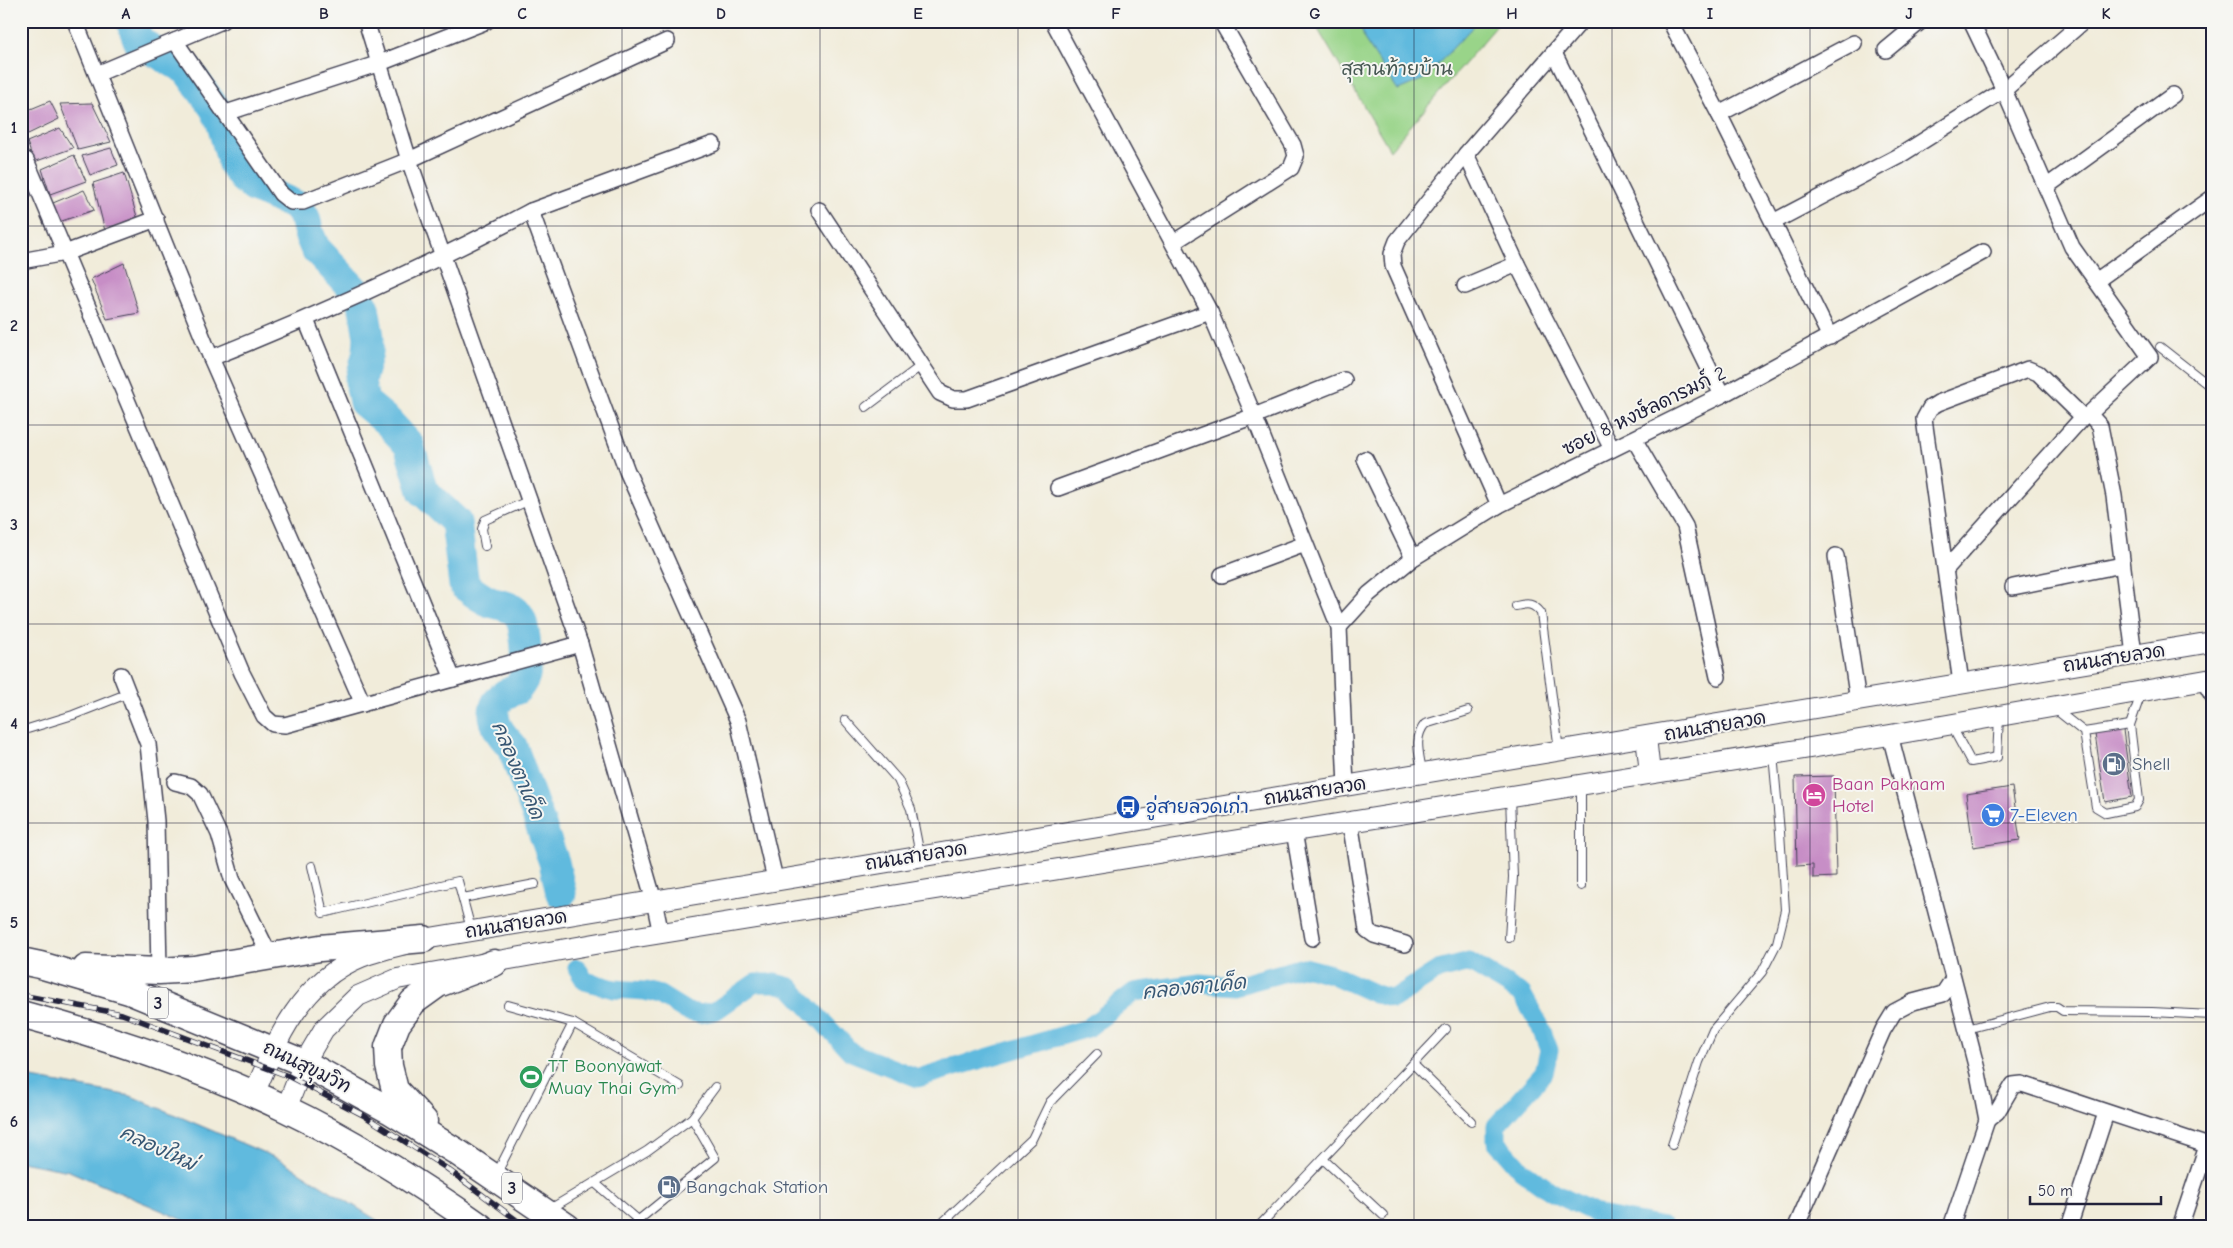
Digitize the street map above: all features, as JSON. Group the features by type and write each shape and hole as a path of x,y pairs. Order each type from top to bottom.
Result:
{"highway":[{"path":"31,963 97,969 159,971 210,967 320,948 424,939"},
{"path":"457,1152 416,1114 395,1090 388,1066 388,1047 397,1024 413,1002 438,984 494,962"},
{"name":"ถนนสุขุมวิท","path":"31,963 129,991 304,1062 457,1152 567,1227"},
{"path":"21,1014 89,1032 173,1061 254,1094 359,1148 418,1184 481,1227"}],"main road":[{"name":"ถนนสายลวด","path":"254,1094 272,1049 296,1008 322,979 360,957 424,939 775,879 1346,787 2212,642"},
{"name":"ถนนสายลวด","path":"286,1109 304,1062 324,1029 358,996 397,979 1350,821 1951,725 2142,692 2209,685"},
{"path":"1646,737 1650,773"}],"street":[{"path":"75,21 211,358 363,704"},
{"path":"97,74 222,21"},
{"path":"366,21 409,160 580,644 654,901 661,934"},
{"path":"226,113 380,63 487,21"},
{"path":"1053,21 1174,242 1210,312 1339,628 1346,787"},
{"path":"1174,242 1291,168 1296,156 1293,144 1221,21"},
{"path":"1500,505 1393,266 1392,254 1397,241 1466,154 1581,21"},
{"path":"1670,21 1719,114 1830,337"},
{"path":"1886,50 1921,21"},
{"path":"1946,569 2086,416 2150,357 2072,247 2004,90 1971,21"},
{"path":"1773,222 1899,156 2004,90 2084,21"},
{"path":"176,41 281,194 291,202 303,202 409,160 667,41"},
{"path":"1719,114 1854,43"},
{"path":"1554,53 1722,395"},
{"path":"2046,187 2173,95"},
{"path":"211,358 306,320 444,257 531,211 713,144"},
{"path":"1466,154 1517,264 1612,449"},
{"path":"23,156 242,673 264,716 273,724 285,725 580,644"},
{"path":"2096,281 2212,198"},
{"path":"818,210 940,393 953,399 967,399 1210,312"},
{"path":"531,211 628,471 738,721 775,879"},
{"path":"21,261 65,253 156,219"},
{"name":"ซอย 8 หงษ์ลดารมภ์ 2","path":"1339,628 1369,594 1412,558 1500,505 1722,395 1982,252"},
{"path":"1465,286 1517,264"},
{"path":"306,320 453,679"},
{"path":"1962,684 1924,432 1924,419 1930,408 1938,403 2028,369 2038,373 2100,426 2114,496 2134,655"},
{"path":"1058,488 1254,416 1344,380"},
{"path":"1634,439 1685,526 1718,677"},
{"path":"1365,459 1412,558"},
{"path":"1222,575 1305,544"},
{"path":"1836,556 1858,701"},
{"path":"2013,587 2122,565"},
{"path":"121,675 148,744 156,821 159,971"},
{"path":"1890,735 1967,1029 1987,1120 1951,1227"},
{"path":"175,782 191,786 200,794 218,834 232,879 270,956"},
{"path":"1350,821 1367,930 1374,936 1405,944"},
{"path":"1294,831 1312,938"},
{"path":"1796,1227 1883,1030 1894,1012 1913,1002 1943,994 1953,979"},
{"path":"1987,1120 1997,1112 2013,1085 2022,1084 2209,1147 2180,1227"},
{"path":"2069,1227 2106,1113"}],"lane":[{"path":"2160,347 2211,387"},
{"path":"866,407 922,365"},
{"path":"485,546 482,529 485,520 530,500"},
{"path":"1516,606 1530,603 1536,606 1541,613 1559,751"},
{"path":"2054,708 2084,732 2096,807 2106,813 2135,807 2139,800 2130,725 2142,692"},
{"path":"21,731 73,716 128,693"},
{"path":"1423,774 1417,740 1420,730 1425,724 1468,710"},
{"path":"1951,725 1971,762 1997,757 1999,717"},
{"path":"845,720 898,780 911,809 920,855"},
{"path":"2084,732 2130,725"},
{"path":"1672,1145 1699,1062 1713,1030 1762,972 1777,943 1785,910 1773,754"},
{"path":"1581,784 1581,886"},
{"path":"1509,938 1513,877 1510,795"},
{"path":"312,866 323,913 458,881 472,931"},
{"path":"463,898 535,884"},
{"path":"508,1005 574,1023 680,1086"},
{"path":"1967,1029 2050,1007 2057,1007 2063,1011 2212,1015"},
{"path":"495,1177 574,1023"},
{"path":"1258,1227 1446,1029"},
{"path":"938,1227 1032,1138 1050,1102 1097,1054"},
{"path":"1413,1064 1471,1121"},
{"path":"546,1211 648,1151 692,1118 715,1087"},
{"path":"630,1227 637,1219 715,1158 692,1118"},
{"path":"1323,1159 1383,1215"},
{"path":"595,1183 637,1219"}],"green space":[{"name":"สุสานท้ายบ้าน","path":"1313,21 1501,21 1390,150"}],"water":[{"path":"1363,21 1478,21 1424,79 1398,90 1364,39 1361,25"},
{"name":"คลองใหม่","path":"21,1076 131,1096 281,1160 388,1227 200,1227 69,1171 21,1162"}],"building":[{"path":"50,101 59,119 28,134 21,123 21,113"},
{"path":"92,103 111,142 78,150 60,104"},
{"path":"60,128 73,148 34,162 27,142"},
{"path":"111,148 118,165 90,175 82,156"},
{"path":"74,155 86,181 50,194 42,169"},
{"path":"124,173 138,220 105,231 93,183"},
{"path":"84,190 94,210 59,222 53,203"},
{"path":"124,263 139,313 107,319 91,279"},
{"path":"2123,730 2132,797 2105,802 2095,734"},
{"path":"1834,776 1836,877 1813,878 1813,865 1797,866 1795,777"},
{"path":"2012,787 2020,840 1973,847 1966,794"}],"waterway":[{"name":"คลองตาเค็ด","path":"131,21 139,42 187,70 214,107 221,121 233,164 242,177 254,187 295,205 305,218 315,248 358,294 364,308 369,337 368,352 360,381 364,402 388,422 409,445 423,491 456,522 464,585 486,600 512,609 521,619 526,644 526,669 524,677 517,689 506,694 495,706 495,722 512,746 554,862 561,893"},
{"name":"คลองตาเค็ด","path":"577,968 585,981 614,989 645,991 660,995 686,1011 700,1014 715,1011 755,983 775,983 790,987 851,1052 918,1078 1088,1028 1134,992 1200,983 1235,986 1304,967 1331,974 1373,993 1393,999 1438,970 1469,962 1522,994 1540,1026 1549,1050 1544,1073 1496,1126 1496,1141 1521,1170 1552,1192 1599,1215 1664,1227"}],"railway":[{"path":"21,995 122,1014 288,1076 363,1115 446,1168 526,1227"}],"place":[{"name":"Shell","path":"2114,764"},
{"name":"Baan Paknam Hotel","path":"1814,795"},
{"name":"อู่สายลวดเก่า","path":"1128,807"},
{"name":"7-Eleven","path":"1993,815"},
{"name":"TT Boonyawat Muay Thai Gym","path":"531,1077"},
{"name":"Bangchak Station","path":"669,1187"}]}
